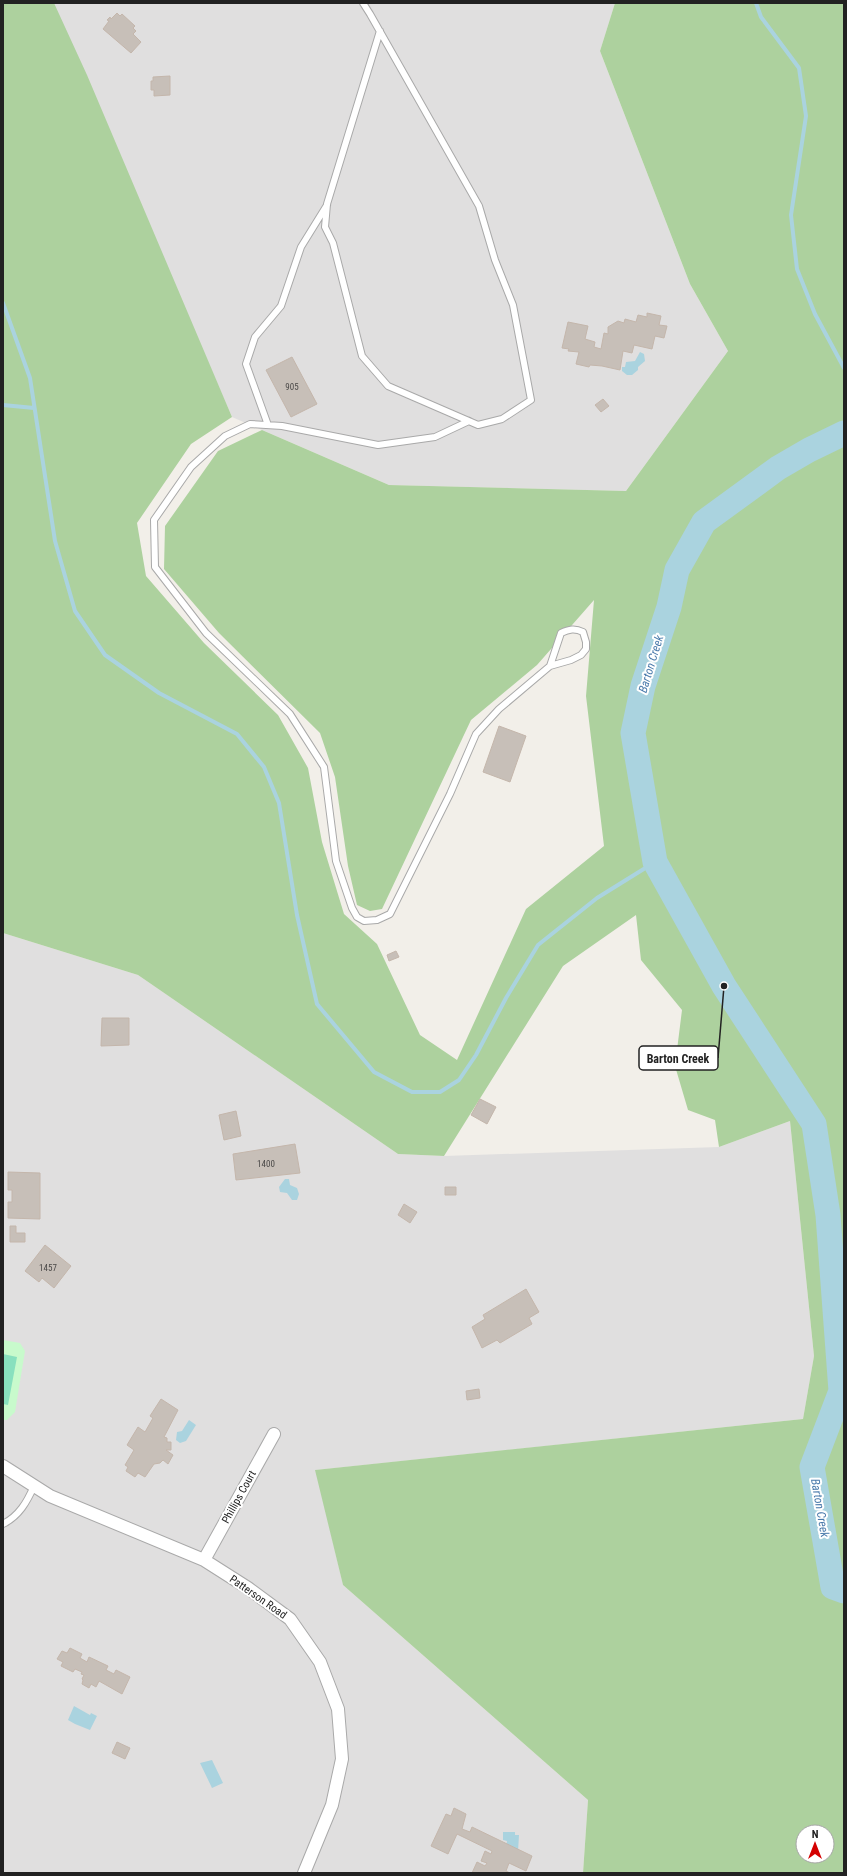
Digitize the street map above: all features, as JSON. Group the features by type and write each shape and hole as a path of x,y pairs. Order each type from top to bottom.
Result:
{"street":[{"name":"Phillips Court","path":"204,1560 274,1434"},
{"name":"Patterson Road","path":"3,1466 50,1496 204,1560 248,1588 290,1619 320,1662 338,1709 342,1759 332,1805 304,1873"}],"lane":[{"path":"363,3 380,31 479,206 495,260 513,305 531,400 502,419 478,425 388,386 362,356 333,243 325,227 327,204 380,31"},
{"path":"268,425 246,364 255,337 281,306 301,247 327,204"},
{"path":"469,421 435,437 378,445 282,426 250,424 225,436 191,467 154,520 155,567 206,633 290,714 324,767 336,861 352,908 357,917 364,921 377,920 390,914 450,794 476,734 499,710 550,666 571,660 581,655 586,649 586,642 583,632 578,629 572,629 561,633 550,666"},
{"path":"3,1524 9,1521 26,1505 34,1486"}],"shaded area":[{"path":"52,3 615,3 600,51 690,284 728,351 626,491 389,485 232,417"},
{"path":"3,933 138,975 398,1154 444,1156 719,1147 790,1121 814,1356 803,1419 316,1470 343,1585 588,1800 583,1873 3,1873"}],"green space":[{"path":"3,3 54,3 87,75 232,417 191,444 137,523 146,576 204,643 278,715 308,768 322,842 344,914 377,944 420,1035 457,1060 526,909 604,846 586,696 594,600 537,665 471,720 382,909 370,911 357,905 348,866 335,777 320,733 219,633 164,569 165,526 218,451 262,430 389,485 626,491 728,351 690,284 600,51 615,3 844,3 844,1873 583,1873 588,1800 343,1585 315,1470 803,1419 814,1356 790,1121 719,1147 715,1120 688,1110 675,1066 682,1010 641,960 636,915 563,966 444,1156 398,1154 138,975 3,933"},
{"path":"3,1340 20,1343 25,1351 15,1412 7,1420 3,1420"},
{"path":"3,1354 17,1357 8,1405 3,1404"}],"water":[{"path":"640,352 644,354 645,361 632,375 627,375 622,371 622,367 625,367 626,362 635,361"},
{"path":"285,1179 289,1179 290,1185 297,1188 299,1194 297,1200 292,1200 287,1193 280,1192 279,1187"},
{"path":"189,1420 196,1425 186,1441 180,1443 176,1440 177,1432 182,1431"},
{"path":"74,1706 90,1715 91,1713 97,1716 90,1730 68,1720"},
{"path":"212,1760 223,1783 212,1788 200,1763"},
{"path":"503,1832 515,1832 515,1835 519,1835 518,1852 506,1847 507,1841 503,1840"}],"building":[{"path":"117,13 120,16 122,14 135,26 133,28 136,31 133,34 141,42 131,53 103,29 109,21 107,20 110,17 111,19"},
{"path":"170,76 170,95 154,96 154,90 151,90 151,81 153,81 153,77"},
{"path":"647,313 661,316 659,325 667,326 664,338 655,336 652,349 634,345 632,353 623,351 620,370 602,366 590,365 589,367 576,364 579,352 568,351 569,349 562,348 568,322 588,326 585,339 595,342 594,347 601,349 604,333 608,334 608,327 618,321 624,323 625,319 636,322 638,315 647,317"},
{"path":"292,357 317,404 291,417 266,370"},
{"path":"603,399 609,406 601,412 595,405"},
{"path":"499,726 526,736 510,782 483,772"},
{"path":"396,951 399,957 389,961 387,955"},
{"path":"102,1018 129,1018 129,1045 101,1046"},
{"path":"480,1099 496,1107 487,1124 471,1115"},
{"path":"236,1111 241,1136 224,1140 219,1115"},
{"path":"295,1144 300,1173 236,1180 233,1154"},
{"path":"8,1172 40,1173 40,1219 8,1218 8,1202 12,1202 12,1190 8,1190"},
{"path":"445,1187 456,1187 456,1195 445,1195"},
{"path":"404,1204 417,1212 410,1223 398,1215"},
{"path":"10,1226 16,1226 16,1233 25,1233 25,1242 10,1242"},
{"path":"45,1245 71,1266 54,1288 42,1278 39,1282 25,1271"},
{"path":"526,1289 539,1312 529,1318 532,1324 500,1343 497,1340 482,1348 472,1327 485,1319 483,1315"},
{"path":"479,1389 480,1398 467,1400 466,1391"},
{"path":"161,1399 178,1410 164,1437 167,1438 167,1442 171,1442 171,1450 166,1450 173,1455 168,1464 163,1460 160,1463 154,1464 145,1477 138,1473 135,1477 126,1471 128,1467 125,1465 134,1450 127,1445 138,1427 145,1432 153,1418 150,1416"},
{"path":"70,1648 82,1654 80,1658 87,1662 89,1657 108,1666 106,1670 114,1674 116,1670 130,1677 122,1694 99,1681 96,1687 91,1684 89,1688 82,1684 84,1675 81,1674 82,1672 75,1669 73,1672 61,1666 63,1662 57,1659 62,1651 67,1653"},
{"path":"117,1742 130,1748 125,1759 112,1753"},
{"path":"454,1808 466,1814 462,1829 470,1832 472,1827 532,1856 526,1871 509,1863 506,1871 510,1873 472,1873 477,1862 485,1866 487,1863 481,1861 485,1851 491,1854 492,1851 457,1834 448,1854 431,1846 446,1814 451,1816"}],"waterway":[{"path":"756,3 761,17 799,68 806,116 791,215 797,269 815,314 844,368"},
{"path":"3,303 30,378 55,541 75,611 105,655 159,693 237,734 264,767 279,803 297,915 317,1004 374,1072 412,1092 440,1092 459,1080 476,1055 506,998 538,945 597,898 655,862"},
{"path":"3,405 34,408"},
{"name":"Barton Creek","path":"844,433 809,450 778,468 704,522 677,570 669,607 643,686 633,733 655,862 724,986 814,1124 828,1215 841,1391 812,1467 833,1587 844,1591"}],"place":[{"name":"Barton Creek","path":"724,986"}]}
